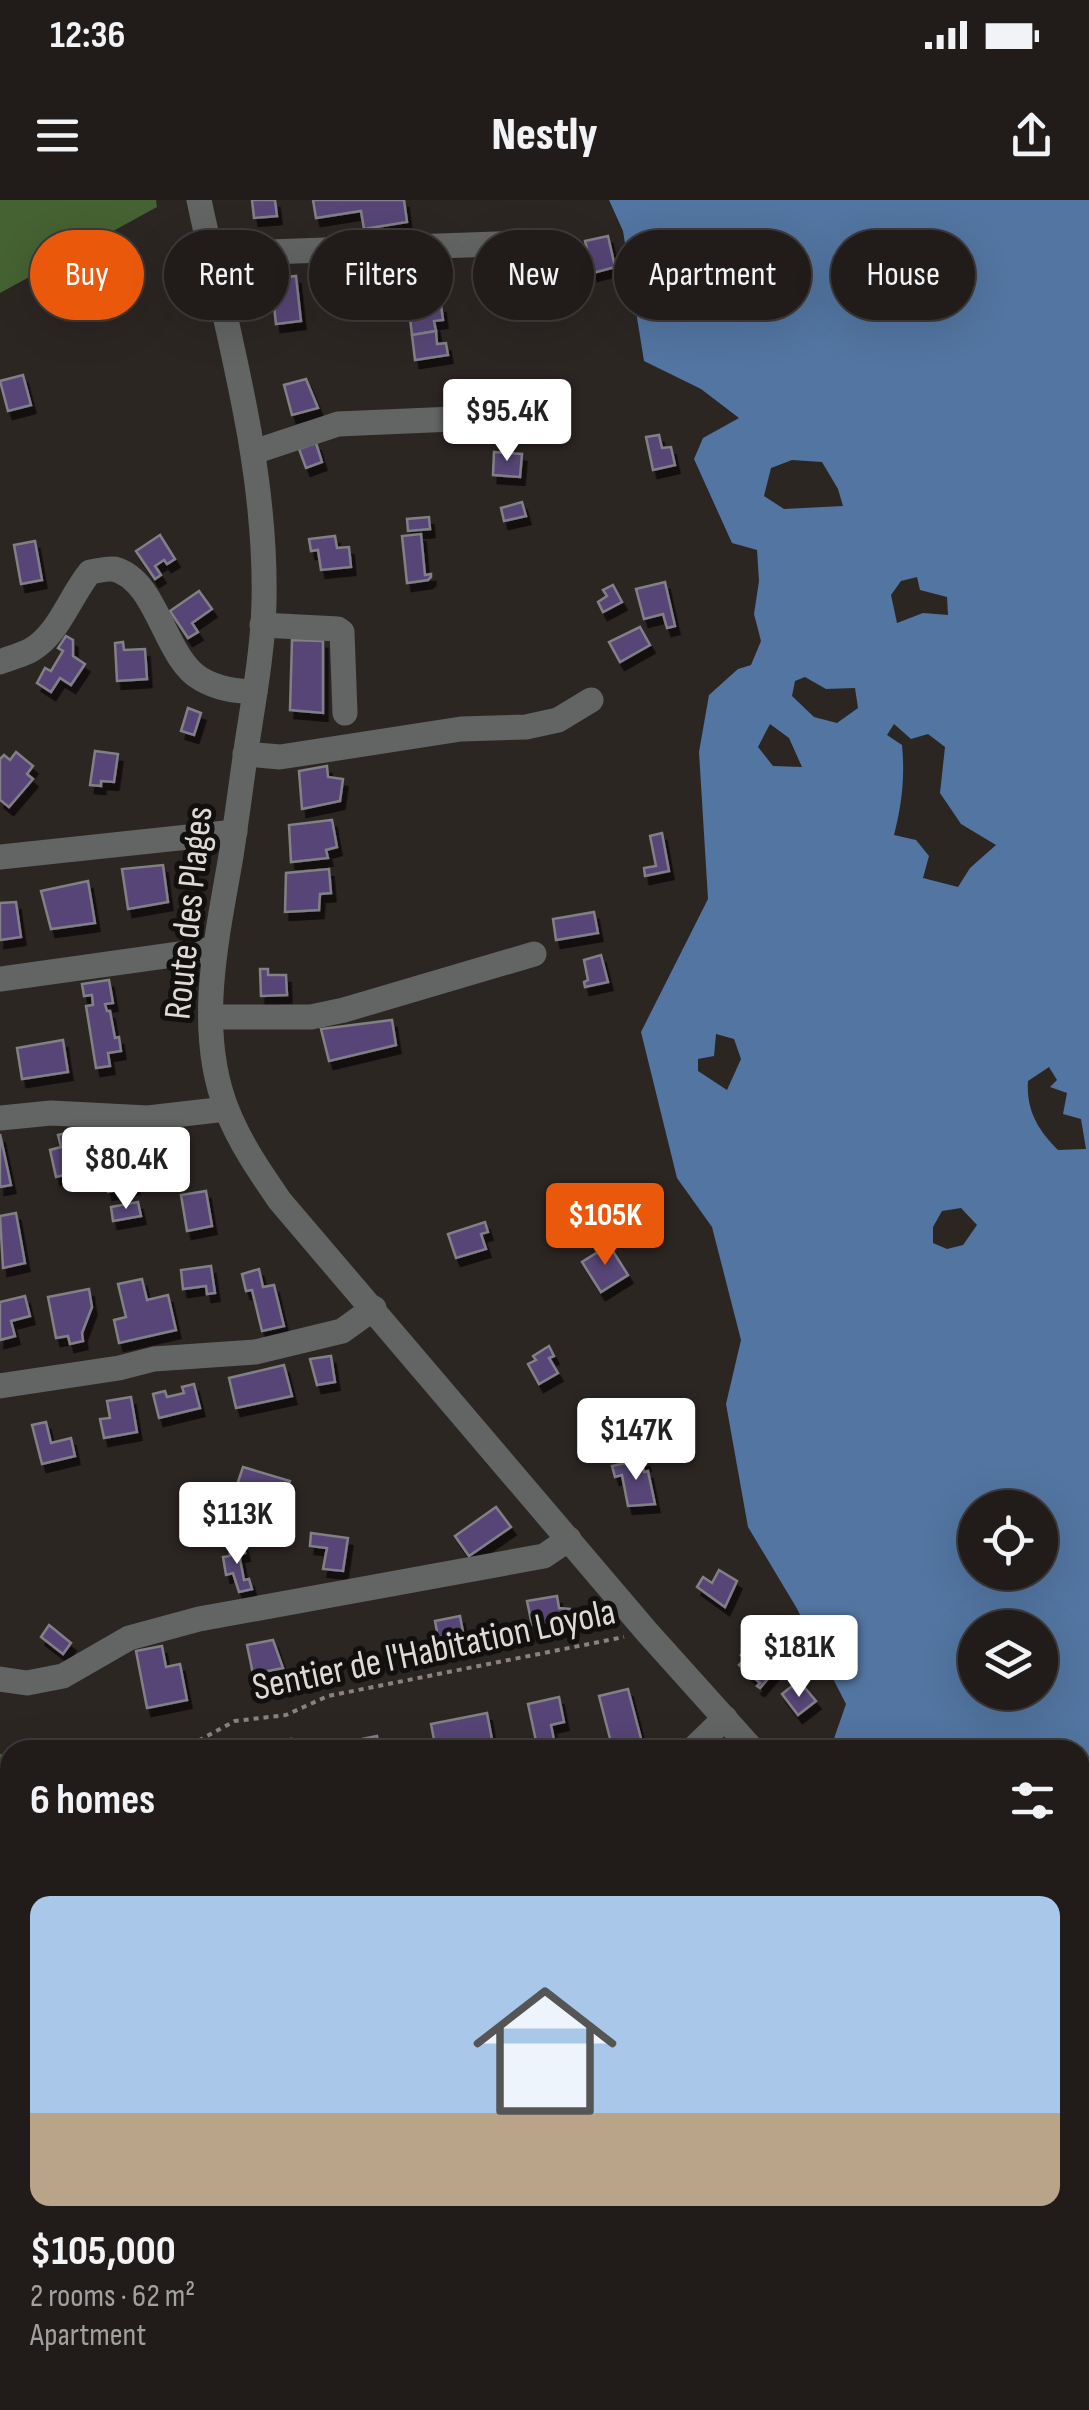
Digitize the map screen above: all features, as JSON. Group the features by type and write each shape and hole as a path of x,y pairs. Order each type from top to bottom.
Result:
{"street":[{"name":"Route des Plages","path":"199,200 205,230"},
{"path":"289,251 473,245"},
{"name":"Route des Plages","path":"225,320 254,452 264,540 262,625 254,692 215,949 214,1062 226,1109 250,1157 280,1201 647,1632 744,1740"},
{"path":"254,452 338,424 500,416"},
{"path":"0,662 32,650 48,635 90,572 113,568 138,583 183,660 198,678 225,690 254,692"},
{"path":"262,625 342,632 345,714"},
{"path":"245,754 280,757 460,729 526,727 558,720 591,700"},
{"path":"0,858 235,832"},
{"path":"0,979 215,949"},
{"path":"212,1017 311,1017 534,954"},
{"path":"0,1118 50,1113 148,1118 226,1109"},
{"path":"0,1386 120,1368 154,1358 256,1352 342,1331 374,1308"},
{"path":"0,1679 26,1683 63,1676 129,1638 182,1624 544,1556 569,1539"},
{"path":"702,1740 725,1718"}],"path":[{"name":"Sentier de l'Habitation Loyola","path":"199,1740 235,1720 286,1714 328,1696 647,1632"}],"green space":[{"path":"0,200 156,200 157,207 115,230 30,230 30,277 0,293"}],"water":[{"path":"609,200 1089,200 1089,1740 833,1740 846,1704 796,1607 748,1527 726,1404 741,1340 712,1227 677,1178 641,1032 708,899 699,752 709,695 738,669 751,665 761,641 754,614 759,581 757,550 732,543 694,459 703,438 739,418 701,389 644,361 637,320 811,320 811,230 623,230","holes":["792,460 822,462 843,506 784,509 764,496 771,468","917,577 920,590 947,597 948,615 923,613 897,623 891,595 901,581","805,677 826,689 855,688 858,708 837,723 814,717 792,696 795,681","770,724 789,738 802,767 773,766 758,747","894,724 911,739 928,734 945,747 940,793 961,824 996,845 970,868 958,887 923,878 929,856 916,840 894,835 903,757 902,745 887,735","716,1034 734,1039 741,1059 727,1090 698,1071 698,1059 714,1056","1049,1067 1057,1080 1050,1087 1067,1093 1063,1114 1081,1119 1086,1149 1058,1150 1035,1119 1028,1081","961,1208 977,1225 963,1245 947,1249 933,1243 933,1227 942,1211"]}],"building":[{"path":"252,200 275,200 277,216 254,218"},
{"path":"313,200 404,200 407,222 364,229 361,211 316,218"},
{"path":"608,236 614,267 594,273 594,239"},
{"path":"296,276 301,321 276,324 276,320 289,320 289,277"},
{"path":"410,320 443,320 434,321 436,331 412,335"},
{"path":"436,331 437,344 446,343 448,355 415,360 412,335"},
{"path":"23,375 31,405 8,411 0,381"},
{"path":"306,379 318,408 292,415 284,385"},
{"path":"659,435 662,448 671,447 675,465 653,470 646,437"},
{"path":"316,443 322,462 306,468 299,449"},
{"path":"494,452 522,454 520,477 493,475"},
{"path":"522,502 526,516 504,521 501,508"},
{"path":"429,517 430,529 408,531 407,519"},
{"path":"421,534 425,575 431,577 407,583 402,536"},
{"path":"160,535 175,559 155,566 161,575 155,579 136,551"},
{"path":"335,536 337,548 349,547 351,567 321,570 318,550 311,551 309,539"},
{"path":"35,541 42,580 21,584 14,545"},
{"path":"665,582 675,626 667,628 663,614 644,619 636,589"},
{"path":"613,585 622,602 603,612 598,602 607,596 603,590"},
{"path":"199,591 212,609 192,623 198,632 188,638 170,611"},
{"path":"640,627 650,645 620,662 609,642"},
{"path":"66,636 73,640 73,656 85,664 71,685 60,678 51,692 37,683 45,668 51,671 63,651 58,648"},
{"path":"292,640 323,641 323,713 290,710"},
{"path":"123,642 124,650 145,649 147,679 117,681 115,643"},
{"path":"188,708 201,713 194,735 181,731"},
{"path":"95,751 118,754 114,782 90,785"},
{"path":"16,752 33,766 27,774 33,779 9,807 0,800 0,759 4,755 10,760"},
{"path":"327,766 328,777 343,779 340,801 302,809 299,771"},
{"path":"332,820 337,847 326,850 328,858 291,862 289,825"},
{"path":"662,833 669,871 645,876 644,868 656,866 650,836"},
{"path":"163,865 168,902 128,909 122,869"},
{"path":"329,869 331,893 320,894 319,910 285,912 286,873"},
{"path":"88,881 95,923 51,929 41,891"},
{"path":"16,902 21,937 0,940 0,903"},
{"path":"594,912 598,933 556,940 553,919"},
{"path":"601,955 608,982 585,987 588,980 584,960"},
{"path":"260,969 268,969 268,975 286,975 287,995 261,996"},
{"path":"109,980 113,1003 105,1004 121,1051 108,1053 110,1066 96,1068 86,1006 93,1005 92,995 84,996 82,984"},
{"path":"392,1020 396,1045 329,1061 321,1029"},
{"path":"63,1040 68,1072 22,1079 17,1048"},
{"path":"71,1132 83,1178 74,1180 72,1173 56,1177 50,1150 61,1147 58,1135"},
{"path":"0,1134 11,1185 0,1187"},
{"path":"133,1173 135,1186 108,1192 105,1178"},
{"path":"206,1191 212,1226 187,1231 181,1195"},
{"path":"138,1202 141,1216 113,1221 111,1207"},
{"path":"16,1213 25,1263 3,1268 0,1216"},
{"path":"485,1222 488,1232 481,1234 486,1249 456,1258 448,1234"},
{"path":"609,1245 628,1275 601,1292 582,1262"},
{"path":"211,1266 215,1293 207,1294 206,1286 183,1289 181,1270"},
{"path":"259,1269 263,1287 274,1285 284,1326 262,1331 252,1290 246,1291 242,1274"},
{"path":"142,1279 147,1300 168,1295 176,1330 119,1343 114,1320 126,1317 118,1284"},
{"path":"89,1289 92,1307 82,1333 83,1341 70,1344 68,1336 56,1338 48,1297"},
{"path":"25,1296 30,1316 11,1321 15,1336 0,1340 0,1302"},
{"path":"549,1346 554,1356 549,1358 558,1373 539,1384 528,1364"},
{"path":"331,1356 335,1382 317,1385 310,1359"},
{"path":"284,1365 292,1396 236,1408 229,1378"},
{"path":"194,1384 200,1408 159,1418 153,1394 165,1391 167,1397 184,1393 182,1387"},
{"path":"131,1397 137,1432 104,1438 100,1419 110,1418 107,1401"},
{"path":"610,1404 619,1423 600,1437 589,1415"},
{"path":"46,1422 51,1443 71,1438 75,1456 42,1464 32,1425"},
{"path":"645,1459 642,1464 644,1472 648,1471 655,1504 628,1506 622,1475 615,1477 612,1466"},
{"path":"243,1467 290,1481 278,1515 256,1508 254,1514 237,1508 244,1488 238,1482"},
{"path":"496,1507 511,1527 469,1556 455,1536"},
{"path":"311,1533 348,1538 343,1571 323,1569 327,1548 310,1546"},
{"path":"243,1543 245,1553 239,1554 244,1580 249,1579 252,1589 239,1592 233,1573 226,1575 223,1557 230,1556 229,1546"},
{"path":"719,1570 737,1581 725,1607 697,1587 703,1577 712,1583"},
{"path":"557,1596 559,1608 570,1609 574,1626 549,1631 548,1622 532,1625 527,1601"},
{"path":"460,1616 465,1643 440,1648 435,1621"},
{"path":"49,1625 71,1643 63,1654 41,1637"},
{"path":"273,1640 283,1668 253,1674 247,1645"},
{"path":"751,1644 778,1667 760,1688 760,1683 739,1665 745,1659 741,1655"},
{"path":"162,1646 166,1667 180,1664 187,1700 147,1708 136,1651"},
{"path":"792,1686 798,1694 805,1688 816,1701 798,1715 782,1694"},
{"path":"628,1689 641,1740 610,1740 599,1696"},
{"path":"559,1697 564,1722 551,1725 554,1740 536,1740 528,1704"},
{"path":"487,1713 492,1740 434,1740 431,1724"}]}
